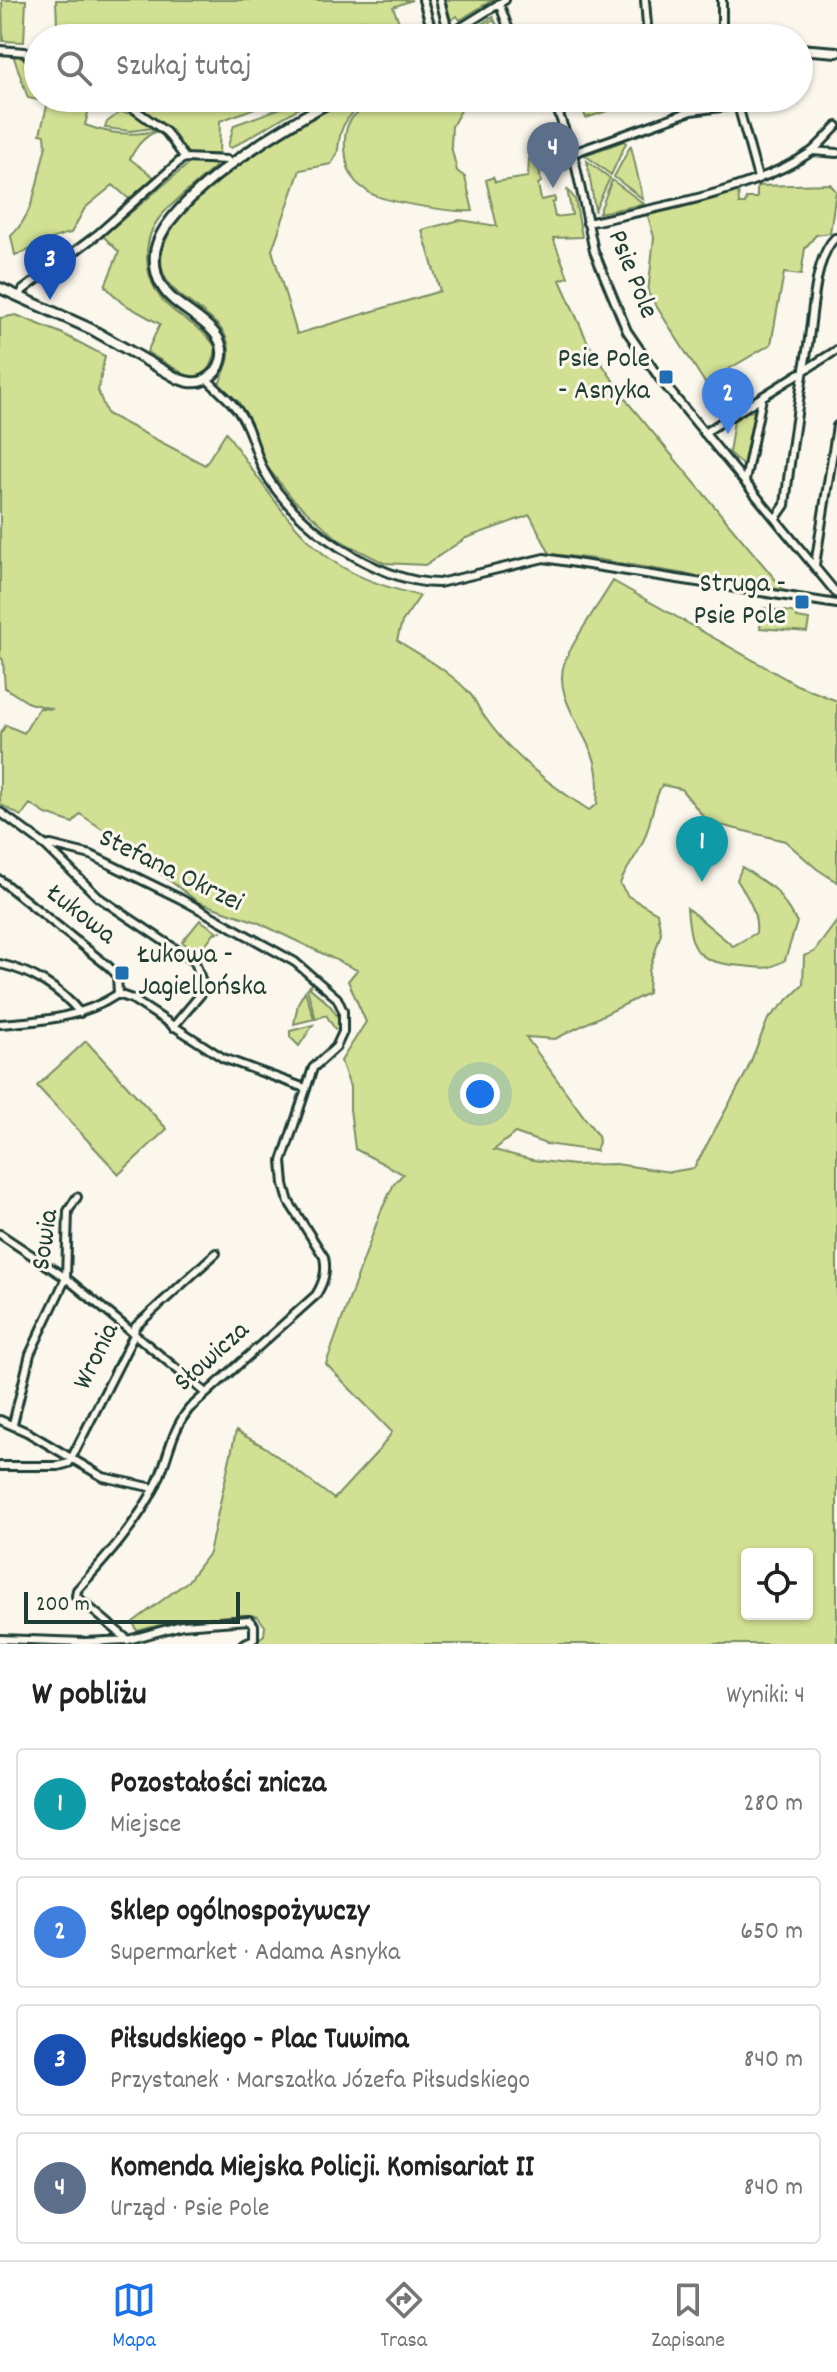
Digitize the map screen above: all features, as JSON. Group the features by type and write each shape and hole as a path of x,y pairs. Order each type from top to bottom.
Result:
{"street":[{"path":"423,0 430,24"},
{"path":"440,0 446,24"},
{"path":"645,0 647,24"},
{"path":"722,0 722,24"},
{"path":"469,24 502,2 508,24"},
{"path":"0,50 24,52"},
{"path":"813,50 837,52"},
{"path":"138,112 166,132 185,158"},
{"path":"0,288 91,329 177,378 192,382 207,379 220,364 222,355 218,339 204,323 171,299 163,289 155,265 156,249 167,226 198,192 230,164 314,112"},
{"name":"Psie Pole","path":"558,112 573,153 587,223 603,277 627,331 660,379 837,594"},
{"path":"573,153 688,112"},
{"path":"739,112 758,178"},
{"path":"587,223 758,178 813,151 837,126"},
{"path":"813,151 837,153"},
{"path":"20,296 23,290 98,234 185,158 227,160 230,164"},
{"path":"776,518 785,505 801,374 819,273 835,238"},
{"path":"704,433 837,350"},
{"path":"207,379 242,416 265,472 289,503 337,548 422,583 445,582 544,558 837,604"},
{"path":"745,481 762,397"},
{"path":"815,565 837,426"},
{"path":"0,812 46,846"},
{"name":"Stefana Okrzei","path":"46,846 91,855 118,866 295,962 337,998 344,1020 336,1047 313,1068"},
{"name":"Stefana Okrzei","path":"46,846 98,897 195,962 202,982 201,994 173,1027"},
{"name":"Łukowa","path":"0,880 108,966 117,975 118,994"},
{"path":"0,964 28,971 56,990 80,1013"},
{"path":"0,1024 80,1013 94,1009 118,994 132,999 223,1058 305,1088"},
{"name":"Słowicza","path":"128,1640 76,1593 125,1533 154,1488 176,1425 206,1393 316,1295 324,1278 324,1257 289,1202 282,1161 313,1068"},
{"name":"Sowia","path":"13,1424 30,1354 66,1278 68,1211 77,1197"},
{"path":"0,1234 66,1278 206,1393"},
{"name":"Wronia","path":"72,1460 134,1335 135,1327 216,1253"},
{"path":"0,1420 13,1424 103,1477 154,1488"},
{"path":"0,1466 58,1466 72,1460"},
{"path":"0,1639 128,1640 182,1625 249,1620 254,1625 254,1639 243,1644"}],"green space":[{"path":"2,0 26,0 24,42 3,41"},
{"path":"56,0 412,0 393,7 399,22 396,24 373,24 362,20 354,24 57,24"},
{"path":"445,0 492,0 460,20 457,16 451,20"},
{"path":"11,49 24,50 24,86"},
{"path":"46,112 88,112 85,125 103,131 132,134 161,129 140,112 244,112 220,121 219,154 181,154 161,130 151,134 138,145 130,159 154,177 129,199 113,185 85,208 71,233 15,255 11,236 31,206 46,146 45,135 40,134"},
{"path":"120,112 133,114 153,128 130,131 105,128 107,122"},
{"path":"270,112 292,112 231,148 228,146 234,125"},
{"path":"325,112 355,112 344,125 331,164 300,170 272,250 297,334 440,291 422,230 460,220 497,226 486,180 493,177 495,182 528,177 529,159 535,159 541,182 538,184 541,200 555,197 552,203 555,217 572,215 567,189 575,199 582,237 553,238 568,277 560,280 588,343 629,404 782,590 550,554 530,515 466,538 425,565 384,563 339,540 292,498 267,467 238,401 219,385 229,356 223,332 173,289 166,279 162,254 173,227 197,200 228,174"},
{"path":"359,112 460,112 452,126 451,146 457,171 465,177 473,211 437,209 370,193 355,181 348,167 345,139 353,117"},
{"path":"583,112 604,112 586,118"},
{"path":"624,141 626,143 611,175 585,155"},
{"path":"631,146 643,199 614,177"},
{"path":"192,161 214,163 215,167 160,217 147,249 149,272 158,294 205,334 216,348 209,369 191,378 147,352 160,324 122,303 105,286 119,252 103,236"},
{"path":"587,161 610,178 595,210"},
{"path":"612,180 643,203 644,204 599,213"},
{"path":"830,184 836,191 830,233 816,235 805,248 801,275 784,273 771,344 705,383 648,293 654,237 647,213 738,186 739,204 745,204 746,198 757,198 757,186"},
{"path":"16,315 61,333 105,356 98,391 107,414 205,465 226,432 279,507 327,557 362,577 420,596 402,622 397,640 455,679 471,695 494,730 519,756 560,791 589,810 597,804 596,769 593,755 565,695 562,672 575,641 613,581 797,685 837,701 837,882 785,841 708,822 681,789 662,785 641,845 620,884 628,896 657,913 661,933 649,971 648,993 555,1039 526,1037 598,1136 596,1151 546,1144 515,1133 494,1150 533,1160 574,1165 616,1164 670,1172 694,1168 746,1073 768,1019 803,985 804,956 814,952 837,921 837,1644 252,1644 264,1635 265,1626 258,1617 251,1615 182,1619 137,1631 133,1622 188,1581 209,1553 236,1431 265,1447 334,1499 392,1432 326,1364 381,1211 394,1184 403,1174 355,1149 350,1087 341,1061 366,1022 348,981 357,970 257,922 198,902 157,871 160,868 80,814 73,823 46,814 30,804 21,816 0,804 0,734 6,725 24,733 39,708 53,709 29,703 5,688 3,660 0,657 0,318"},
{"path":"754,411 756,417 746,464 743,465 729,453 734,420"},
{"path":"763,608 798,613 797,618 809,620 807,632 760,628"},
{"path":"742,867 776,890 797,922 785,960 769,967 715,962 699,953 691,936 687,908 733,946 756,933 754,912 737,880"},
{"path":"200,920 218,932 199,953 182,942"},
{"path":"312,983 310,988 326,1001 338,1017 340,1030 335,1029 326,1015 316,1019 307,989"},
{"path":"305,991 314,1019 294,1024 298,1003"},
{"path":"313,1025 299,1046 290,1037 290,1031"},
{"path":"86,1041 167,1129 119,1174 37,1086"}],"place":[{"name":"Komenda Miejska Policji. Komisariat II","path":"553,188"},
{"name":"Piłsudskiego - Plac Tuwima","path":"50,300"},
{"name":"Psie Pole - Asnyka","path":"666,377"},
{"name":"Sklep ogólnospożywczy","path":"728,434"},
{"name":"Struga - Psie Pole","path":"802,602"},
{"name":"Pozostałości znicza","path":"702,882"},
{"name":"Łukowa - Jagiellońska","path":"122,973"}]}
